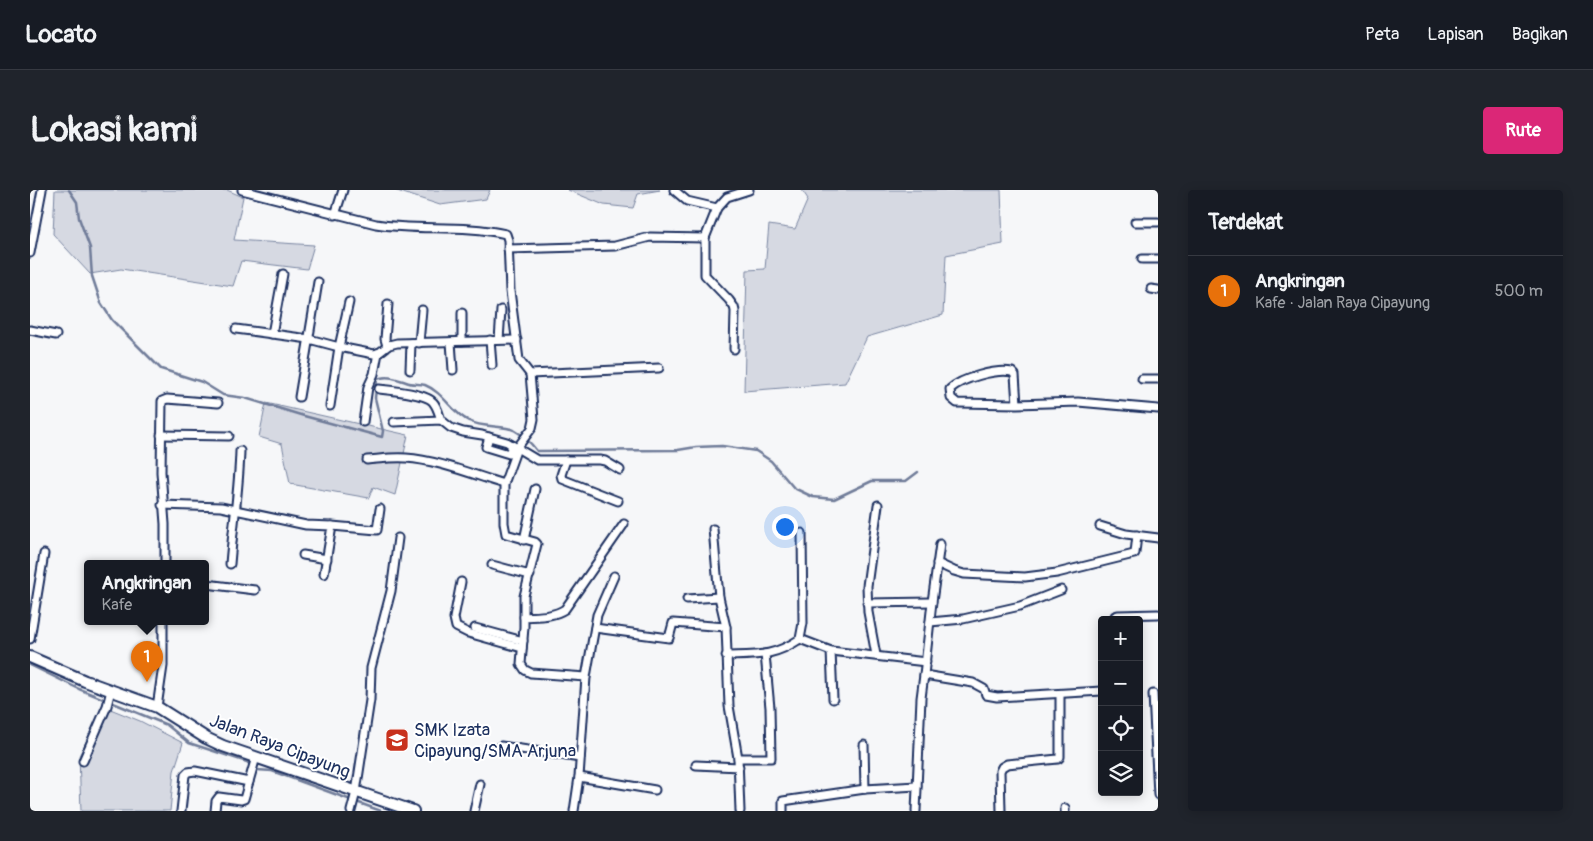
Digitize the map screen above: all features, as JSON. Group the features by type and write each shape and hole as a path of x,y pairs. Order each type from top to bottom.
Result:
{"main road":[{"name":"Jalan Raya Cipayung","path":"30,657 85,681 109,698 118,694 157,707 206,738 255,760 355,794 413,811"}],"street":[{"path":"30,253 42,190"},
{"path":"242,190 335,215 392,227 456,229 506,234 508,240 510,291 519,360 530,374 534,419 532,428 517,445 504,484 504,531 507,535 538,544 524,596 520,664 530,673 586,677"},
{"path":"335,215 343,190"},
{"path":"674,190 687,201 717,208"},
{"path":"734,349 735,311 732,303 705,275 705,238 717,208 727,197 749,190"},
{"path":"1135,222 1158,222"},
{"path":"508,250 615,246 650,237 705,238"},
{"path":"1142,259 1158,259"},
{"path":"272,334 282,274"},
{"path":"299,397 318,282"},
{"path":"330,406 339,347 349,302"},
{"path":"387,346 385,339 388,304"},
{"path":"410,370 422,310"},
{"path":"499,340 501,310"},
{"path":"462,313 462,341"},
{"path":"236,329 309,339 339,347 378,353"},
{"path":"30,330 56,335"},
{"path":"490,340 492,365"},
{"path":"363,422 368,387 373,376 378,353 387,346 393,344 517,340"},
{"path":"451,342 453,370"},
{"path":"530,374 659,368"},
{"path":"1017,404 1015,375 1012,372 979,376 954,384 950,389 951,398 957,403 1017,404 1078,402 1158,409"},
{"path":"1142,379 1158,379"},
{"path":"379,389 427,397 435,404 441,420 451,428 517,445 527,456 537,460 600,460 620,470"},
{"path":"165,560 165,524 162,505 162,400 218,403"},
{"path":"394,422 441,420"},
{"path":"161,435 229,436"},
{"path":"230,564 234,509 240,472 240,451"},
{"path":"367,460 414,459 504,484"},
{"path":"566,460 561,475 562,479 618,501"},
{"path":"524,540 535,489"},
{"path":"162,505 234,509 306,525 376,530 380,509"},
{"path":"876,655 867,603 867,586 878,505"},
{"path":"524,617 548,616 565,609 624,524"},
{"path":"324,574 332,526"},
{"path":"1100,526 1158,538"},
{"path":"713,529 719,597 726,627 729,706 739,767 740,811"},
{"path":"726,656 765,654 784,649 800,639 803,623 802,533"},
{"path":"937,563 964,574 1025,577 1057,573 1134,554 1136,553 1137,535"},
{"path":"351,811 370,700 371,668 390,591 398,538"},
{"path":"916,811 921,698 940,544"},
{"path":"30,639 44,554"},
{"path":"304,555 327,559"},
{"path":"492,565 530,575"},
{"path":"574,811 586,677 597,615 614,576"},
{"path":"461,582 454,618 456,628 468,633 522,645"},
{"path":"209,584 256,590"},
{"path":"930,622 964,619 1012,608 1060,590"},
{"path":"687,599 719,597"},
{"path":"867,603 932,602"},
{"path":"1116,616 1158,614"},
{"path":"595,628 669,638 673,623 726,627"},
{"path":"157,707 163,666 163,625"},
{"path":"475,628 522,645"},
{"path":"800,639 831,652 876,655 926,662"},
{"path":"831,652 833,699"},
{"path":"738,758 771,758 770,708 765,654"},
{"path":"924,675 973,683 984,689 986,695 997,697 1098,691"},
{"path":"1001,811 1000,771 1002,767 1007,764 1058,759 1060,757 1060,694"},
{"path":"1153,694 1158,795"},
{"path":"83,761 109,698"},
{"path":"864,745 865,789"},
{"path":"501,746 580,758"},
{"path":"215,811 216,800 219,797 244,799 255,760"},
{"path":"696,765 739,767"},
{"path":"181,811 185,775 188,772 195,771 249,782"},
{"path":"578,777 655,790"},
{"path":"474,811 480,784"},
{"path":"783,811 783,801 865,789 917,786"}],"shaded area":[{"path":"55,190 227,190 243,197 234,240 314,245 307,269 241,261 233,286 121,269 90,274 53,234"},
{"path":"394,190 490,190 486,199 440,205"},
{"path":"568,190 660,190 638,194 633,208 604,205"},
{"path":"802,190 1001,190 1003,244 946,255 943,315 867,337 845,383 744,391 747,270 765,269 769,225 795,229 808,199"},
{"path":"266,403 408,435 395,495 373,487 369,498 290,484 282,444 259,437"},
{"path":"103,706 140,721 183,743 174,771 170,811 81,811 79,756"}],"waterway":[{"path":"69,190 77,202 79,218 90,248 92,276 101,303 112,320 161,369 202,382 223,395 245,398 382,437 383,431 375,398 377,379 392,378 431,388 457,413 469,421 480,425 504,427 514,430 527,439 537,451 678,450 722,446 756,451 771,461 794,488 813,497 834,499 872,481 906,481 918,472"},
{"path":"30,665 79,689 167,725 189,743 247,762 257,770 272,771 381,811"}],"place":[{"name":"Angkringan","path":"147,682"},
{"name":"SMK Izata Cipayung/SMA Arjuna","path":"397,740"}]}
